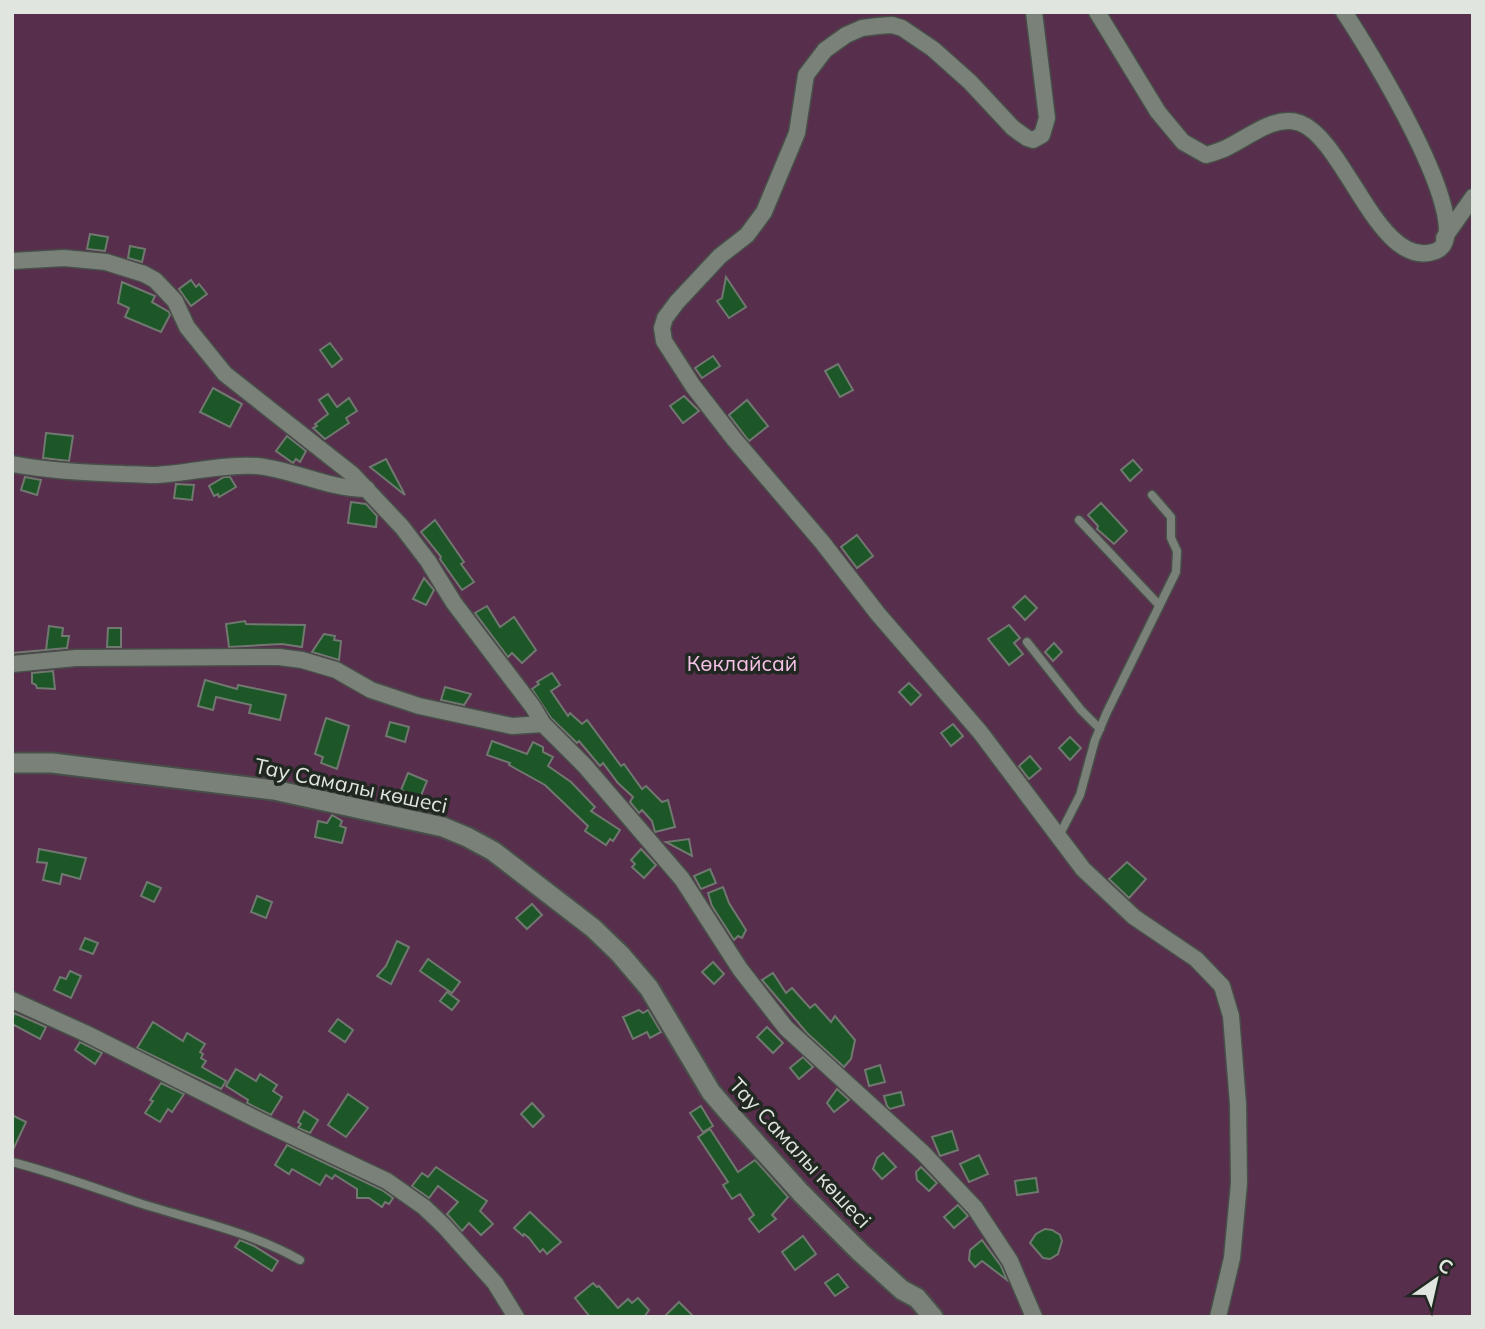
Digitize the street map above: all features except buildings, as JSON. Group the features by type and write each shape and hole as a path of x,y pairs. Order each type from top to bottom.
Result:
{"street":[{"path":"1034,12 1047,118 1042,135 1033,140 1013,128 970,82 933,49 902,28 892,25 862,28 846,35 825,50 806,75 797,133 764,212 747,234 720,256 677,302 665,318 662,328 664,341 692,386 822,542 878,614 980,732 1083,869 1116,902 1153,932 1196,959 1222,986 1232,1029 1238,1104 1239,1183 1232,1258 1218,1317"},
{"path":"1097,12 1152,104 1183,142 1206,155 1228,147 1247,134 1285,121 1298,122 1325,140 1380,225 1414,253 1432,252 1441,248 1445,214 1431,170 1405,115 1344,12"},
{"path":"1444,238 1473,197"},
{"path":"12,261 64,258 106,262 155,280 175,301 187,327 216,365 367,489 402,527 428,561 454,603 533,707 542,724 585,766 682,879 740,969 786,1028 923,1153 975,1208 1010,1261 1034,1317"},
{"path":"12,464 80,474 155,475 225,465 259,467 293,472 340,486 367,489"},
{"path":"12,664 76,659 290,658 336,670 370,690 419,706 512,726 542,724"},
{"name":"Тау Самалы көшесі","path":"12,763 52,763 274,790 443,827 467,836 493,851 593,928 620,954 649,988 718,1099 801,1193 902,1290 918,1298 933,1317"},
{"path":"12,1000 387,1181 424,1207 444,1226 495,1283 516,1317"}],"lane":[{"path":"1059,836 1080,795 1100,729 1176,572 1177,551 1171,538 1171,517 1152,495"},
{"path":"1079,520 1158,605"},
{"path":"1027,642 1081,710 1100,729"},
{"path":"12,1162 258,1239 300,1260"}],"green space":[{"name":"Көклайсай","path":"12,12 1473,12 1473,1317 12,1317"}]}
